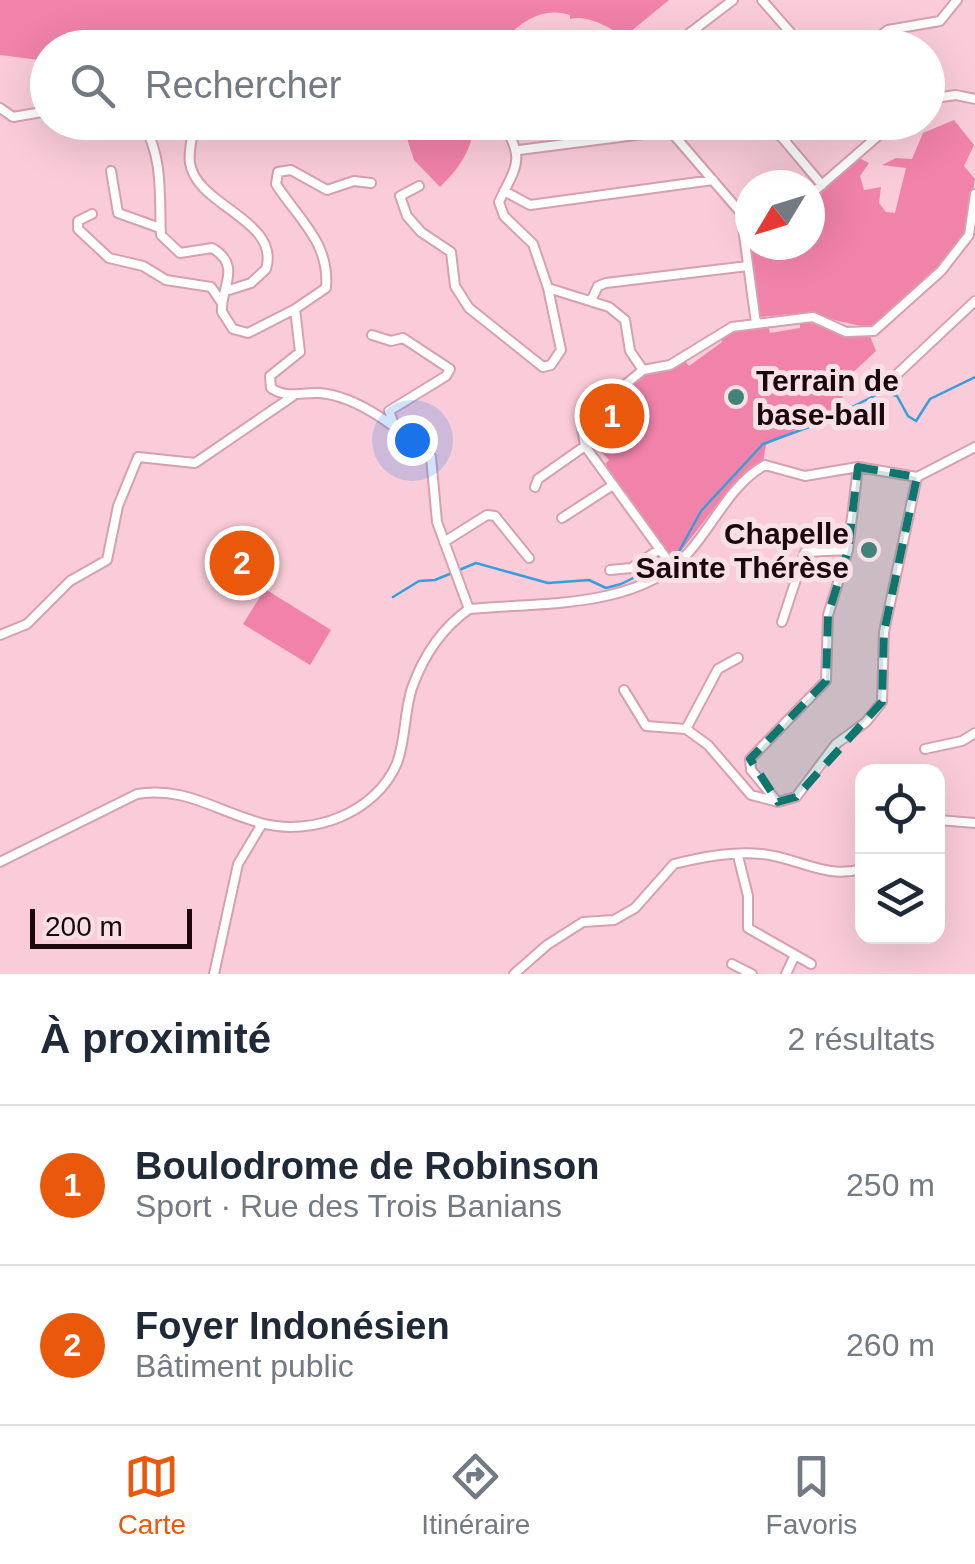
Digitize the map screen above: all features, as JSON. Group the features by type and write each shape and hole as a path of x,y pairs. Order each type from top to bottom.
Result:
{"street":[{"path":"695,30 733,0"},
{"path":"762,0 788,30"},
{"path":"888,30 940,21 957,0"},
{"path":"945,97 975,99"},
{"path":"0,108 13,117 30,114"},
{"path":"148,140 159,174 163,240 180,253 212,248 221,253 230,274 222,312 240,333 295,309 326,288 328,268 324,251 276,184 278,172 291,170 326,190 339,190 354,181 371,183"},
{"path":"193,140 189,161 196,180 251,226 267,253 266,269 250,284 229,290"},
{"path":"420,186 400,196 407,216 452,252 452,272 461,296 542,367 551,366 561,350 534,244 504,216 498,202 517,168 518,150 512,140"},
{"path":"518,150 596,140"},
{"path":"675,140 735,207"},
{"path":"786,140 810,170"},
{"path":"825,182 874,140"},
{"path":"111,172 118,213 160,228"},
{"path":"504,190 530,205 713,180"},
{"path":"669,562 585,446 580,421 643,370 678,361 732,327 813,317 846,332 874,331 941,271 969,235 975,194"},
{"path":"514,224 530,205"},
{"path":"92,214 78,221 78,229 109,258 143,266 166,280 212,287 222,304"},
{"path":"748,260 756,323"},
{"path":"591,301 598,286 606,283 748,266"},
{"path":"548,288 591,301 625,320 630,352 643,370"},
{"path":"893,378 975,301"},
{"path":"295,309 300,352 268,381 277,392 294,396 320,393 374,414 430,457 444,542 470,609"},
{"path":"372,336 391,341 403,338 450,369 446,376 389,412 399,433"},
{"path":"0,636 28,624 70,581 107,560 118,506 138,457 195,463 294,396"},
{"path":"535,487 538,479 585,446"},
{"path":"0,862 137,794 158,790 190,794 262,824 307,826 346,816 370,801 396,766 406,732 411,690 433,646 452,621 470,609 610,595 689,552 709,520 765,465 818,476 858,466 917,477 975,447"},
{"path":"778,802 751,770 750,760 826,682 828,615 848,550 858,466"},
{"path":"624,690 646,726 686,729 708,745 751,795 778,802 796,797 836,744 866,722 882,702 884,632 917,477"},
{"path":"562,518 614,486"},
{"path":"444,542 487,515 495,516 527,550 528,558"},
{"path":"610,570 631,568 660,549"},
{"path":"782,622 805,552 848,550"},
{"path":"686,729 718,669 738,658"},
{"path":"925,749 975,734"},
{"path":"945,821 975,823"},
{"path":"214,974 238,864 262,824"},
{"path":"514,974 546,945 583,922 614,920 635,908 674,864 758,853 790,860 816,872 855,869"},
{"path":"738,856 748,896 748,928 811,964"},
{"path":"786,974 795,955"},
{"path":"732,964 752,974"}],"highlighted area":[{"path":"858,467 917,477 884,632 882,702 796,797 778,802 750,759 826,681 828,615 848,550"}],"shaded area":[{"path":"0,0 669,0 633,30 612,30 590,20 548,13 529,19 514,30 30,30 30,59 0,55"},
{"path":"954,120 974,145 964,166 975,179 965,236 941,266 870,328 803,313 759,317 751,260 825,260 825,190 859,158 869,163 860,176 864,190 881,187 879,203 886,212 895,213 906,168 882,165 896,158 912,159 920,140 945,140 945,124"},
{"path":"408,140 471,140 464,158 440,187 414,160"},
{"path":"800,321 870,336 876,351 847,378 840,408 766,445 763,462 712,511 674,560 605,464 609,460 585,435 587,416 647,373 669,371 685,361 689,366 722,342 721,335 768,325 770,333 800,328"},
{"path":"265,589 331,630 310,665 243,624"}],"waterway":[{"path":"393,597 419,581 435,580 476,563 548,583 589,580 606,588 621,584 676,557 701,511 763,444 820,423 882,392 897,396 908,416 916,421 930,399 975,377"}],"place":[{"name":"Terrain de base-ball","path":"736,397"},
{"name":"Boulodrome de Robinson","path":"612,416"},
{"name":"Chapelle Sainte Thérèse","path":"869,550"},
{"name":"Foyer Indonésien","path":"242,563"}]}
